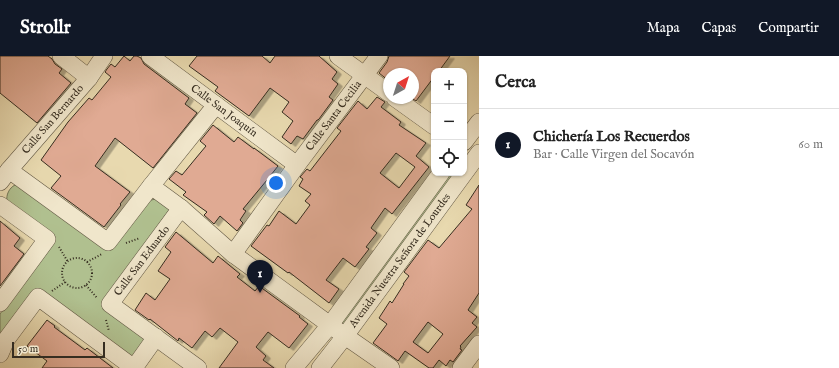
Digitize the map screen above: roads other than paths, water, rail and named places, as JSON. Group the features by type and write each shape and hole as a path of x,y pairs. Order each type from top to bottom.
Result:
{"street":[{"path":"61,56 89,78"},
{"name":"Calle San Bernardo","path":"4,176 89,78 104,56"},
{"name":"Calle San Joaquín","path":"150,56 297,165"},
{"path":"338,56 383,89"},
{"name":"Calle Santa Cecilia","path":"233,254 297,165 379,56"},
{"path":"403,104 431,124"},
{"path":"4,176 113,246 151,186 216,105"},
{"path":"470,142 479,122"},
{"name":"Avenida Nuestra Señora de Lourdes","path":"320,368 479,153"},
{"name":"Avenida Nuestra Señora de Lourdes","path":"294,368 330,325 439,176"},
{"path":"151,186 181,208 233,254 391,368"},
{"path":"0,205 52,241 0,303"},
{"name":"Calle San Eduardo","path":"181,208 110,304 198,368"},
{"path":"0,354 6,340 38,297 134,368 156,337"},
{"path":"461,368 478,348"}],"place":[{"name":"Chichería Los Recuerdos","path":"260,293"}]}
